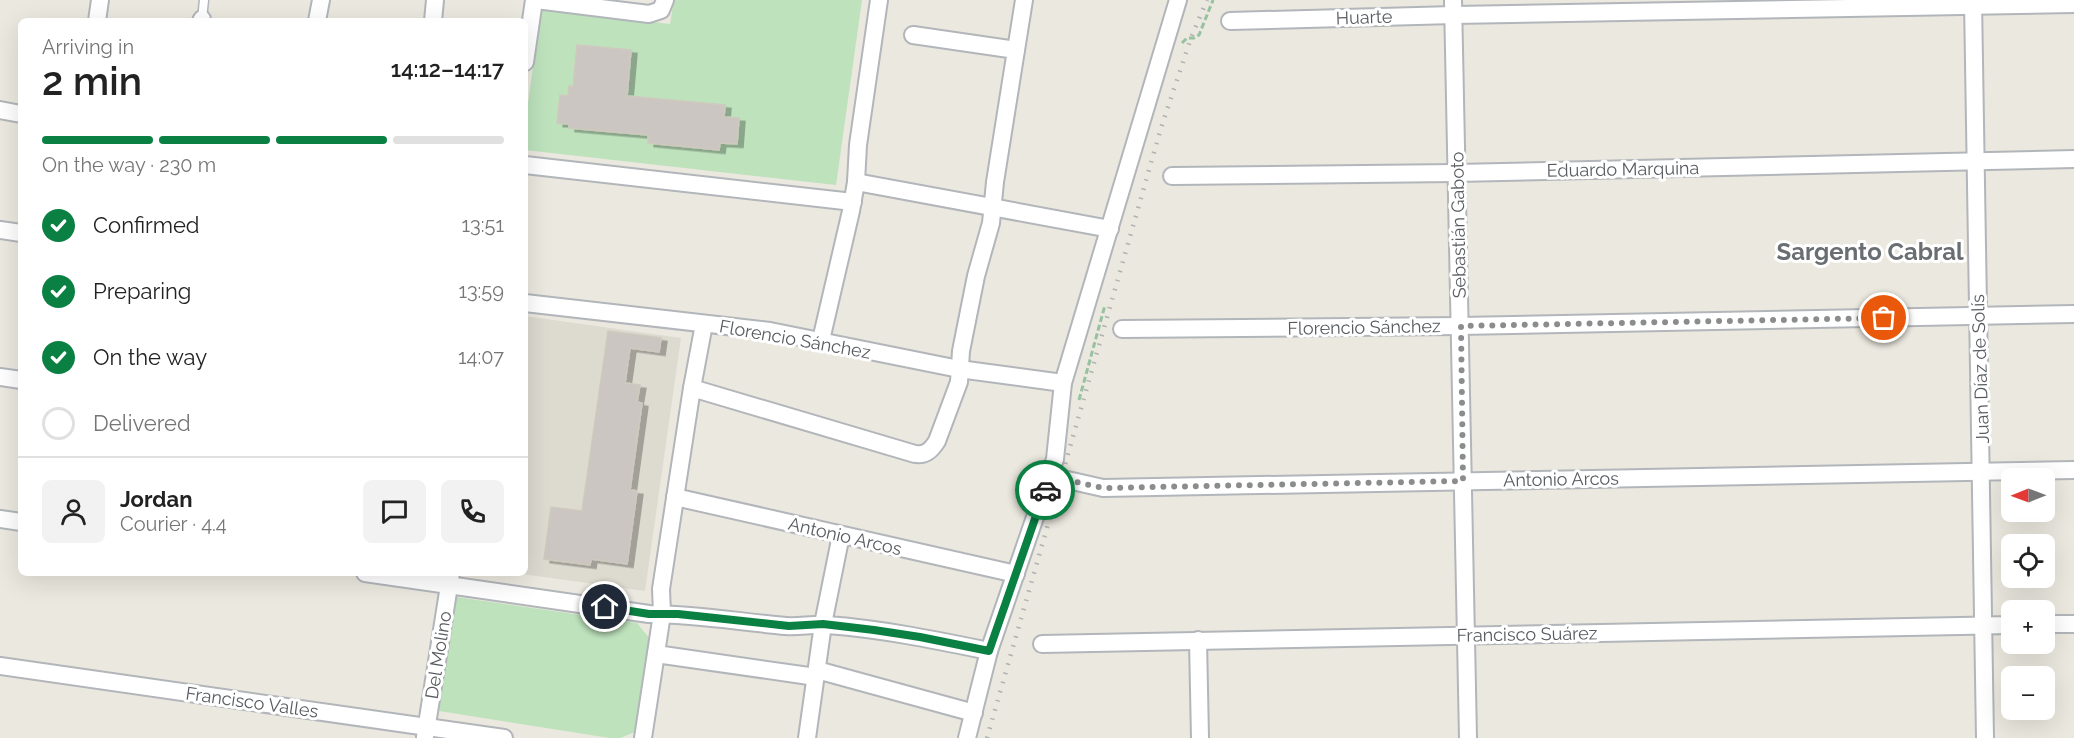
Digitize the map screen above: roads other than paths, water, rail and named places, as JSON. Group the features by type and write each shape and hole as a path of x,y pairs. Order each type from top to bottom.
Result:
{"street":[{"path":"97,18 100,0"},
{"path":"318,18 321,0"},
{"path":"433,18 435,0"},
{"path":"528,43 535,0 649,14 662,10 665,0"},
{"path":"821,340 853,202 858,145 879,0"},
{"path":"692,388 920,455 932,449 959,382 960,351 994,206 995,183 1024,0"},
{"path":"967,738 989,651 1050,476 1058,445 1060,398 1064,382 1177,3"},
{"name":"Juan Díaz de Solís","path":"1973,3 1983,473 1985,738"},
{"name":"Huarte","path":"1230,21 1454,7 2074,4"},
{"name":"Sebastián Gaboto","path":"1454,7 1468,738"},
{"path":"912,35 1016,50"},
{"path":"0,110 18,113"},
{"name":"Eduardo Marquina","path":"1172,176 1456,173 2074,159"},
{"path":"528,165 853,202"},
{"path":"856,182 1110,229"},
{"path":"0,230 18,233"},
{"name":"Florencio Sánchez","path":"528,303 770,331 959,369 1064,382"},
{"name":"Florencio Sánchez","path":"1122,329 1461,326 2074,314"},
{"path":"643,738 662,614 661,589 704,324"},
{"path":"0,377 18,380"},
{"name":"Antonio Arcos","path":"1050,476 1103,488 2074,470"},
{"name":"Antonio Arcos","path":"675,496 1016,574"},
{"path":"0,519 18,522"},
{"path":"807,738 823,624 841,535"},
{"path":"408,576 450,579 649,614 789,626 823,624 907,634 989,651"},
{"name":"Del Molino","path":"426,732 450,579"},
{"path":"2055,624 2074,624"},
{"name":"Francisco Suárez","path":"1042,644 2001,625"},
{"path":"1198,640 1200,738"},
{"path":"656,654 816,674 974,713"},
{"name":"Francisco Valles","path":"0,666 426,732 504,738"}],"lane":[{"path":"201,18 204,0"}],"railway":[{"path":"987,738 1161,128 1191,38 1207,0"}],"district":[{"name":"Sargento Cabral","path":"1870,251"}]}
